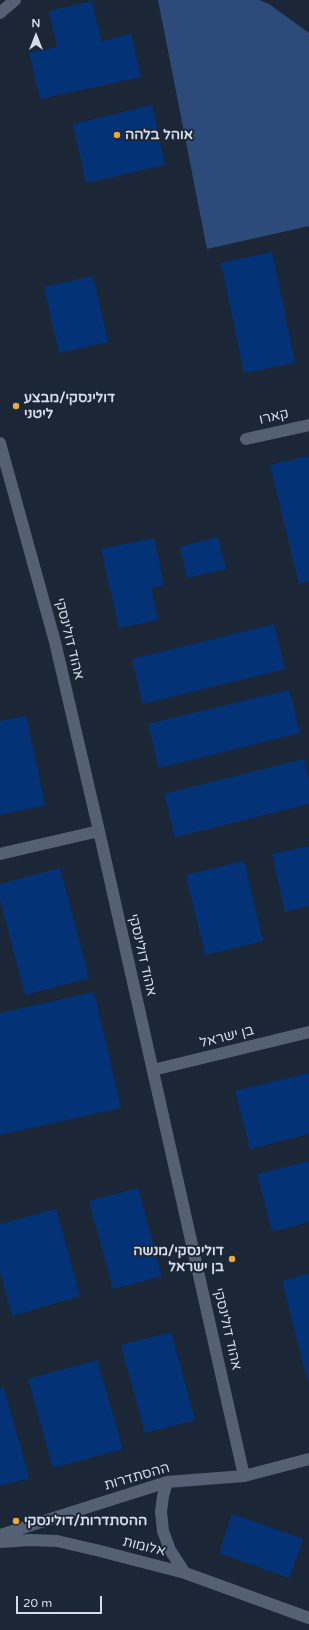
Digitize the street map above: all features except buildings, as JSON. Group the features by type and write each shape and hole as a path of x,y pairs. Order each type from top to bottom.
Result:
{"street":[{"path":"0,13 15,0"},
{"name":"קארו","path":"246,439 309,425"},
{"name":"אהוד דולינסקי","path":"0,443 4,472 55,642 244,1476"},
{"path":"0,854 99,831"},
{"name":"בן ישראל","path":"153,1070 309,1032"},
{"name":"ההסתדרות","path":"0,1535 167,1482 244,1476 309,1459"},
{"name":"אלומות","path":"167,1482 161,1512 163,1531 170,1550 185,1572"},
{"name":"אלומות","path":"0,1542 30,1540 57,1541 185,1572 309,1618"}],"shaded area":[{"path":"158,0 259,0 269,4 309,33 309,226 207,249"}],"place":[{"name":"אוהל בלהה","path":"117,135"},
{"name":"דולינסקי/מבצע ליטני","path":"16,406"},
{"name":"דולינסקי/מנשה בן ישראל","path":"232,1259"},
{"name":"ההסתדרות/דולינסקי","path":"16,1521"}]}
